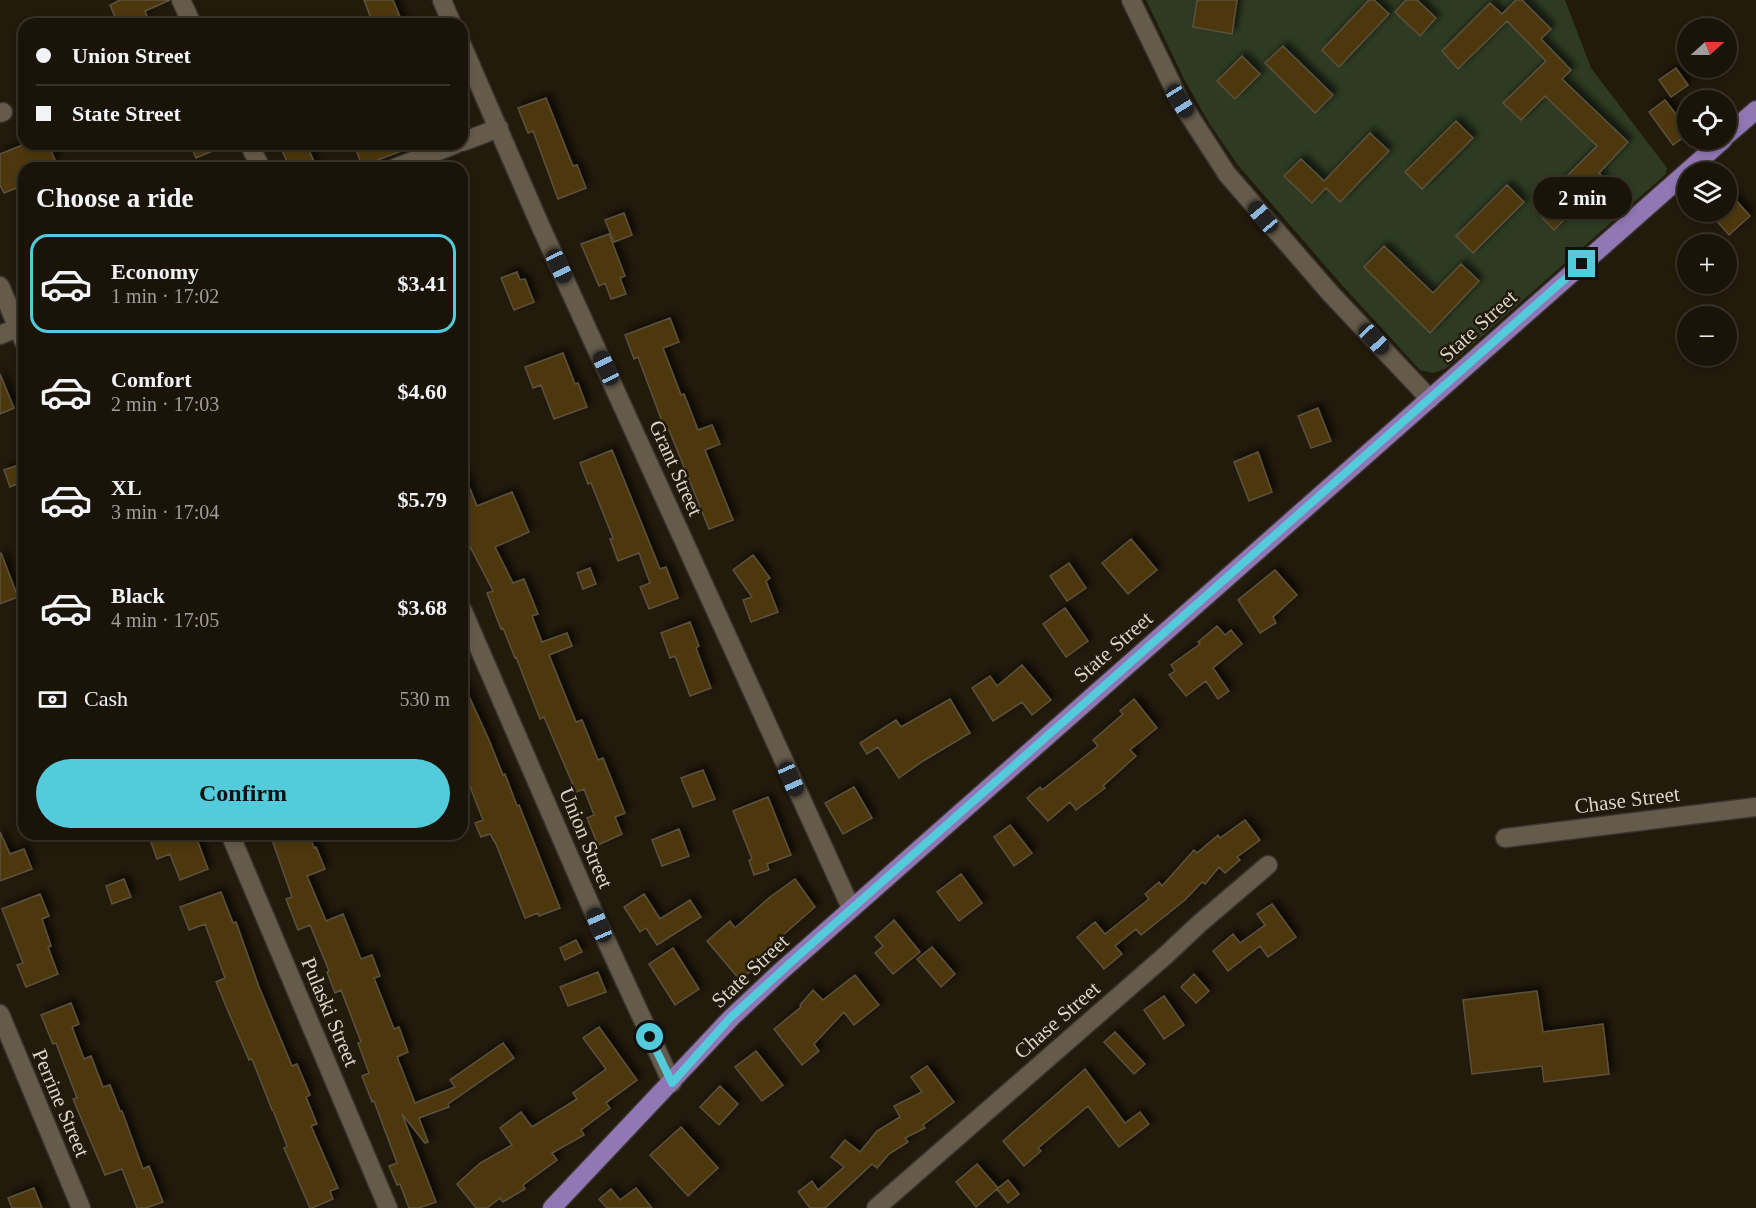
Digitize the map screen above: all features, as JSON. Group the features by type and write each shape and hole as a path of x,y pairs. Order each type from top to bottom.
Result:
{"main road":[{"path":"1737,126 1756,110"},
{"name":"State Street","path":"552,1208 672,1083 730,1018 851,908 1712,150"}],"street":[{"path":"181,0 189,18"},
{"path":"442,0 450,18"},
{"path":"1131,0 1180,101 1227,174 1331,294 1430,399"},
{"name":"Grant Street","path":"468,58 540,225 851,908"},
{"path":"468,140 499,128"},
{"path":"410,162 441,150"},
{"path":"0,286 18,323"},
{"path":"0,335 18,332"},
{"name":"Union Street","path":"468,623 603,935 672,1083"},
{"name":"Chase Street","path":"1505,838 1756,807"},
{"name":"Pulaski Street","path":"233,840 388,1208"},
{"name":"Chase Street","path":"876,1208 1268,866"},
{"name":"Perrine Street","path":"0,1014 81,1208"}],"green space":[{"path":"1146,0 1565,0 1591,68 1667,168 1666,174 1445,369 1433,373 1420,370 1341,284 1237,164 1209,123 1185,81"}],"building":[{"path":"120,0 170,0 145,11 147,16 143,18 115,18 110,5"},
{"path":"364,0 393,0 400,18 371,18"},
{"path":"1197,0 1237,0 1232,34 1193,27"},
{"path":"1369,0 1374,0 1389,14 1339,67 1322,50"},
{"path":"1406,0 1417,0 1436,18 1420,36 1395,12"},
{"path":"1516,0 1522,0 1551,29 1541,39 1571,70 1562,79 1628,142 1599,173 1605,179 1554,230 1534,209 1597,146 1545,96 1521,120 1503,103 1546,61 1507,21 1458,69 1442,51 1490,3 1502,14"},
{"path":"1283,46 1333,95 1315,113 1265,63"},
{"path":"1242,56 1260,74 1235,99 1217,81"},
{"path":"1676,68 1677,78 1683,78 1688,85 1677,90 1671,97 1659,80"},
{"path":"546,98 573,166 577,165 586,188 558,199 533,131 528,133 518,108"},
{"path":"1665,100 1677,116 1677,142 1673,145 1649,112"},
{"path":"1456,121 1473,138 1422,189 1405,172"},
{"path":"1370,133 1389,151 1340,202 1326,188 1312,203 1284,176 1301,159 1324,181"},
{"path":"18,147 18,150 51,150 56,162 18,162 18,187 4,193 0,185 0,154"},
{"path":"193,150 215,150 196,158"},
{"path":"282,150 309,150 314,162 287,162"},
{"path":"356,150 404,150 372,162 361,162"},
{"path":"1507,185 1524,202 1473,253 1456,236"},
{"path":"1737,201 1750,216 1728,234 1718,222 1737,222"},
{"path":"624,213 632,235 614,242 605,220"},
{"path":"609,234 625,276 620,278 626,294 611,299 605,283 599,286 581,244"},
{"path":"1384,246 1433,293 1461,264 1479,281 1430,333 1364,267"},
{"path":"517,272 520,280 525,279 534,302 514,310 501,278"},
{"path":"670,318 679,342 663,348 681,395 684,394 698,430 712,425 720,444 705,450 733,520 709,529 669,430 666,432 638,357 634,359 625,335"},
{"path":"563,353 587,407 554,419 541,385 533,388 525,367"},
{"path":"0,374 14,408 0,414"},
{"path":"1318,408 1331,441 1311,448 1298,416"},
{"path":"612,450 660,569 666,567 678,598 649,609 640,587 650,583 639,553 618,561 610,539 613,538 591,483 588,484 580,463"},
{"path":"1258,452 1272,492 1249,501 1234,462"},
{"path":"18,465 18,484 10,487 4,470"},
{"path":"468,484 477,506 512,492 529,532 495,547 513,583 524,579 538,614 532,616 542,642 567,633 572,646 549,655 576,722 582,720 598,760 603,758 625,813 615,817 622,834 598,845 587,818 594,815 584,789 576,792 544,717 540,719 516,657 503,628 501,629 487,593 493,591 468,543"},
{"path":"1131,539 1157,570 1128,594 1102,563"},
{"path":"0,554 18,597 0,604"},
{"path":"753,555 770,578 766,581 778,612 751,622 743,600 752,597 733,570"},
{"path":"1069,563 1086,588 1067,601 1050,576"},
{"path":"590,568 596,584 583,589 577,573"},
{"path":"1275,570 1297,595 1273,617 1276,623 1260,633 1238,600"},
{"path":"1065,608 1088,641 1066,657 1043,624"},
{"path":"690,622 699,646 696,648 711,688 690,696 675,656 670,658 661,633"},
{"path":"1217,626 1225,635 1231,630 1242,644 1213,668 1229,691 1218,699 1206,681 1186,696 1169,675 1175,671 1171,665 1200,644 1198,642"},
{"path":"1022,665 1051,700 1032,715 1022,702 993,721 972,688 990,676 997,686"},
{"path":"468,694 503,775 505,774 517,806 519,805 560,908 539,916 538,913 525,918 496,844 490,834 481,837 475,823 483,820 468,781"},
{"path":"950,699 970,733 899,778 878,747 867,754 860,743 896,720 901,727"},
{"path":"1134,699 1157,728 1130,750 1136,756 1103,786 1105,788 1076,810 1070,802 1048,821 1027,798 1040,787 1042,790 1098,746 1093,740 1123,714 1120,711"},
{"path":"703,770 715,799 693,807 681,778"},
{"path":"854,787 872,818 843,834 825,803"},
{"path":"768,797 791,855 767,864 769,870 754,875 749,860 752,859 733,811"},
{"path":"1245,820 1260,840 1237,857 1240,860 1225,873 1219,867 1205,884 1202,882 1185,900 1141,935 1136,929 1115,946 1122,954 1104,969 1077,937 1095,922 1105,934 1149,899 1145,894 1159,882 1162,886 1194,850 1197,853 1218,835 1220,838"},
{"path":"1010,825 1032,853 1014,866 994,837"},
{"path":"679,829 689,856 662,866 652,840"},
{"path":"0,832 10,854 24,849 32,869 0,881"},
{"path":"150,840 197,840 208,869 180,880 170,854 157,859"},
{"path":"272,840 311,840 314,848 316,847 325,869 307,876 326,921 343,914 361,959 372,955 380,976 374,978 394,1029 399,1027 408,1052 397,1057 415,1103 455,1087 450,1080 503,1043 514,1058 448,1104 449,1107 419,1118 428,1142 425,1143 402,1114 436,1202 419,1208 409,1208 400,1184 397,1185 389,1166 397,1163 374,1101 372,1102 362,1076 369,1073 358,1043 361,1042 341,990 335,993 327,972 329,971 310,925 298,930 286,899 292,897"},
{"path":"961,874 982,903 959,921 937,892"},
{"path":"124,879 131,897 112,904 106,886"},
{"path":"795,879 815,907 759,956 763,961 740,980 707,941 730,921 735,928 770,897"},
{"path":"221,892 233,923 236,922 259,987 292,1066 297,1064 310,1095 306,1097 317,1124 311,1126 338,1188 330,1191 333,1199 312,1208 310,1208 284,1148 287,1146 252,1059 249,1060 216,982 225,978 205,924 189,930 180,907"},
{"path":"40,894 49,916 42,919 51,946 48,947 58,974 26,987 17,965 23,963 2,909"},
{"path":"644,894 660,919 690,900 701,917 657,945 646,928 640,932 624,907"},
{"path":"1272,904 1296,937 1268,957 1260,946 1228,971 1213,951 1233,934 1240,943 1265,925 1257,914"},
{"path":"894,920 920,952 893,974 875,953 883,946 875,937"},
{"path":"576,940 582,952 565,960 560,948"},
{"path":"932,947 955,974 941,987 917,959"},
{"path":"673,948 699,989 675,1005 649,964"},
{"path":"598,972 606,992 568,1006 560,987"},
{"path":"1194,974 1209,991 1196,1003 1181,987"},
{"path":"855,975 879,1005 854,1025 844,1012 814,1044 819,1051 802,1065 774,1029 801,1007 800,1005 813,990 823,1000"},
{"path":"1537,991 1543,1032 1603,1024 1609,1074 1544,1082 1542,1066 1472,1074 1463,1000"},
{"path":"1164,996 1184,1025 1164,1039 1144,1010"},
{"path":"71,1003 79,1024 72,1027 84,1059 91,1056 103,1087 110,1085 143,1169 149,1166 163,1202 146,1208 137,1208 122,1169 105,1175 73,1099 77,1098 56,1043 53,1044 41,1015"},
{"path":"599,1027 637,1080 606,1103 610,1108 581,1130 584,1135 552,1153 557,1160 523,1185 525,1189 503,1202 500,1198 487,1208 476,1208 457,1184 480,1163 512,1145 500,1128 521,1112 532,1127 577,1099 573,1093 606,1069 583,1038"},
{"path":"1115,1032 1145,1064 1134,1074 1104,1042"},
{"path":"756,1051 783,1085 762,1101 735,1067"},
{"path":"927,1066 954,1102 923,1125 925,1128 905,1138 908,1142 889,1154 877,1168 872,1164 825,1208 810,1208 798,1192 812,1181 818,1190 844,1167 831,1157 845,1140 860,1152 877,1131 900,1117 894,1106 922,1092 911,1077"},
{"path":"1085,1069 1125,1123 1140,1112 1149,1124 1119,1147 1088,1106 1038,1148 1041,1151 1024,1166 1003,1141"},
{"path":"720,1086 738,1104 719,1125 700,1107"},
{"path":"681,1127 718,1168 688,1196 650,1155"},
{"path":"977,1164 998,1188 1008,1180 1019,1194 1008,1203 997,1189 976,1207 956,1182"},
{"path":"34,1188 42,1208 12,1208 8,1198"},
{"path":"636,1188 652,1208 607,1208 599,1199 611,1189 620,1200"}],"route":[{"path":"650,1037 672,1083 730,1018 851,908 1582,264"}]}
